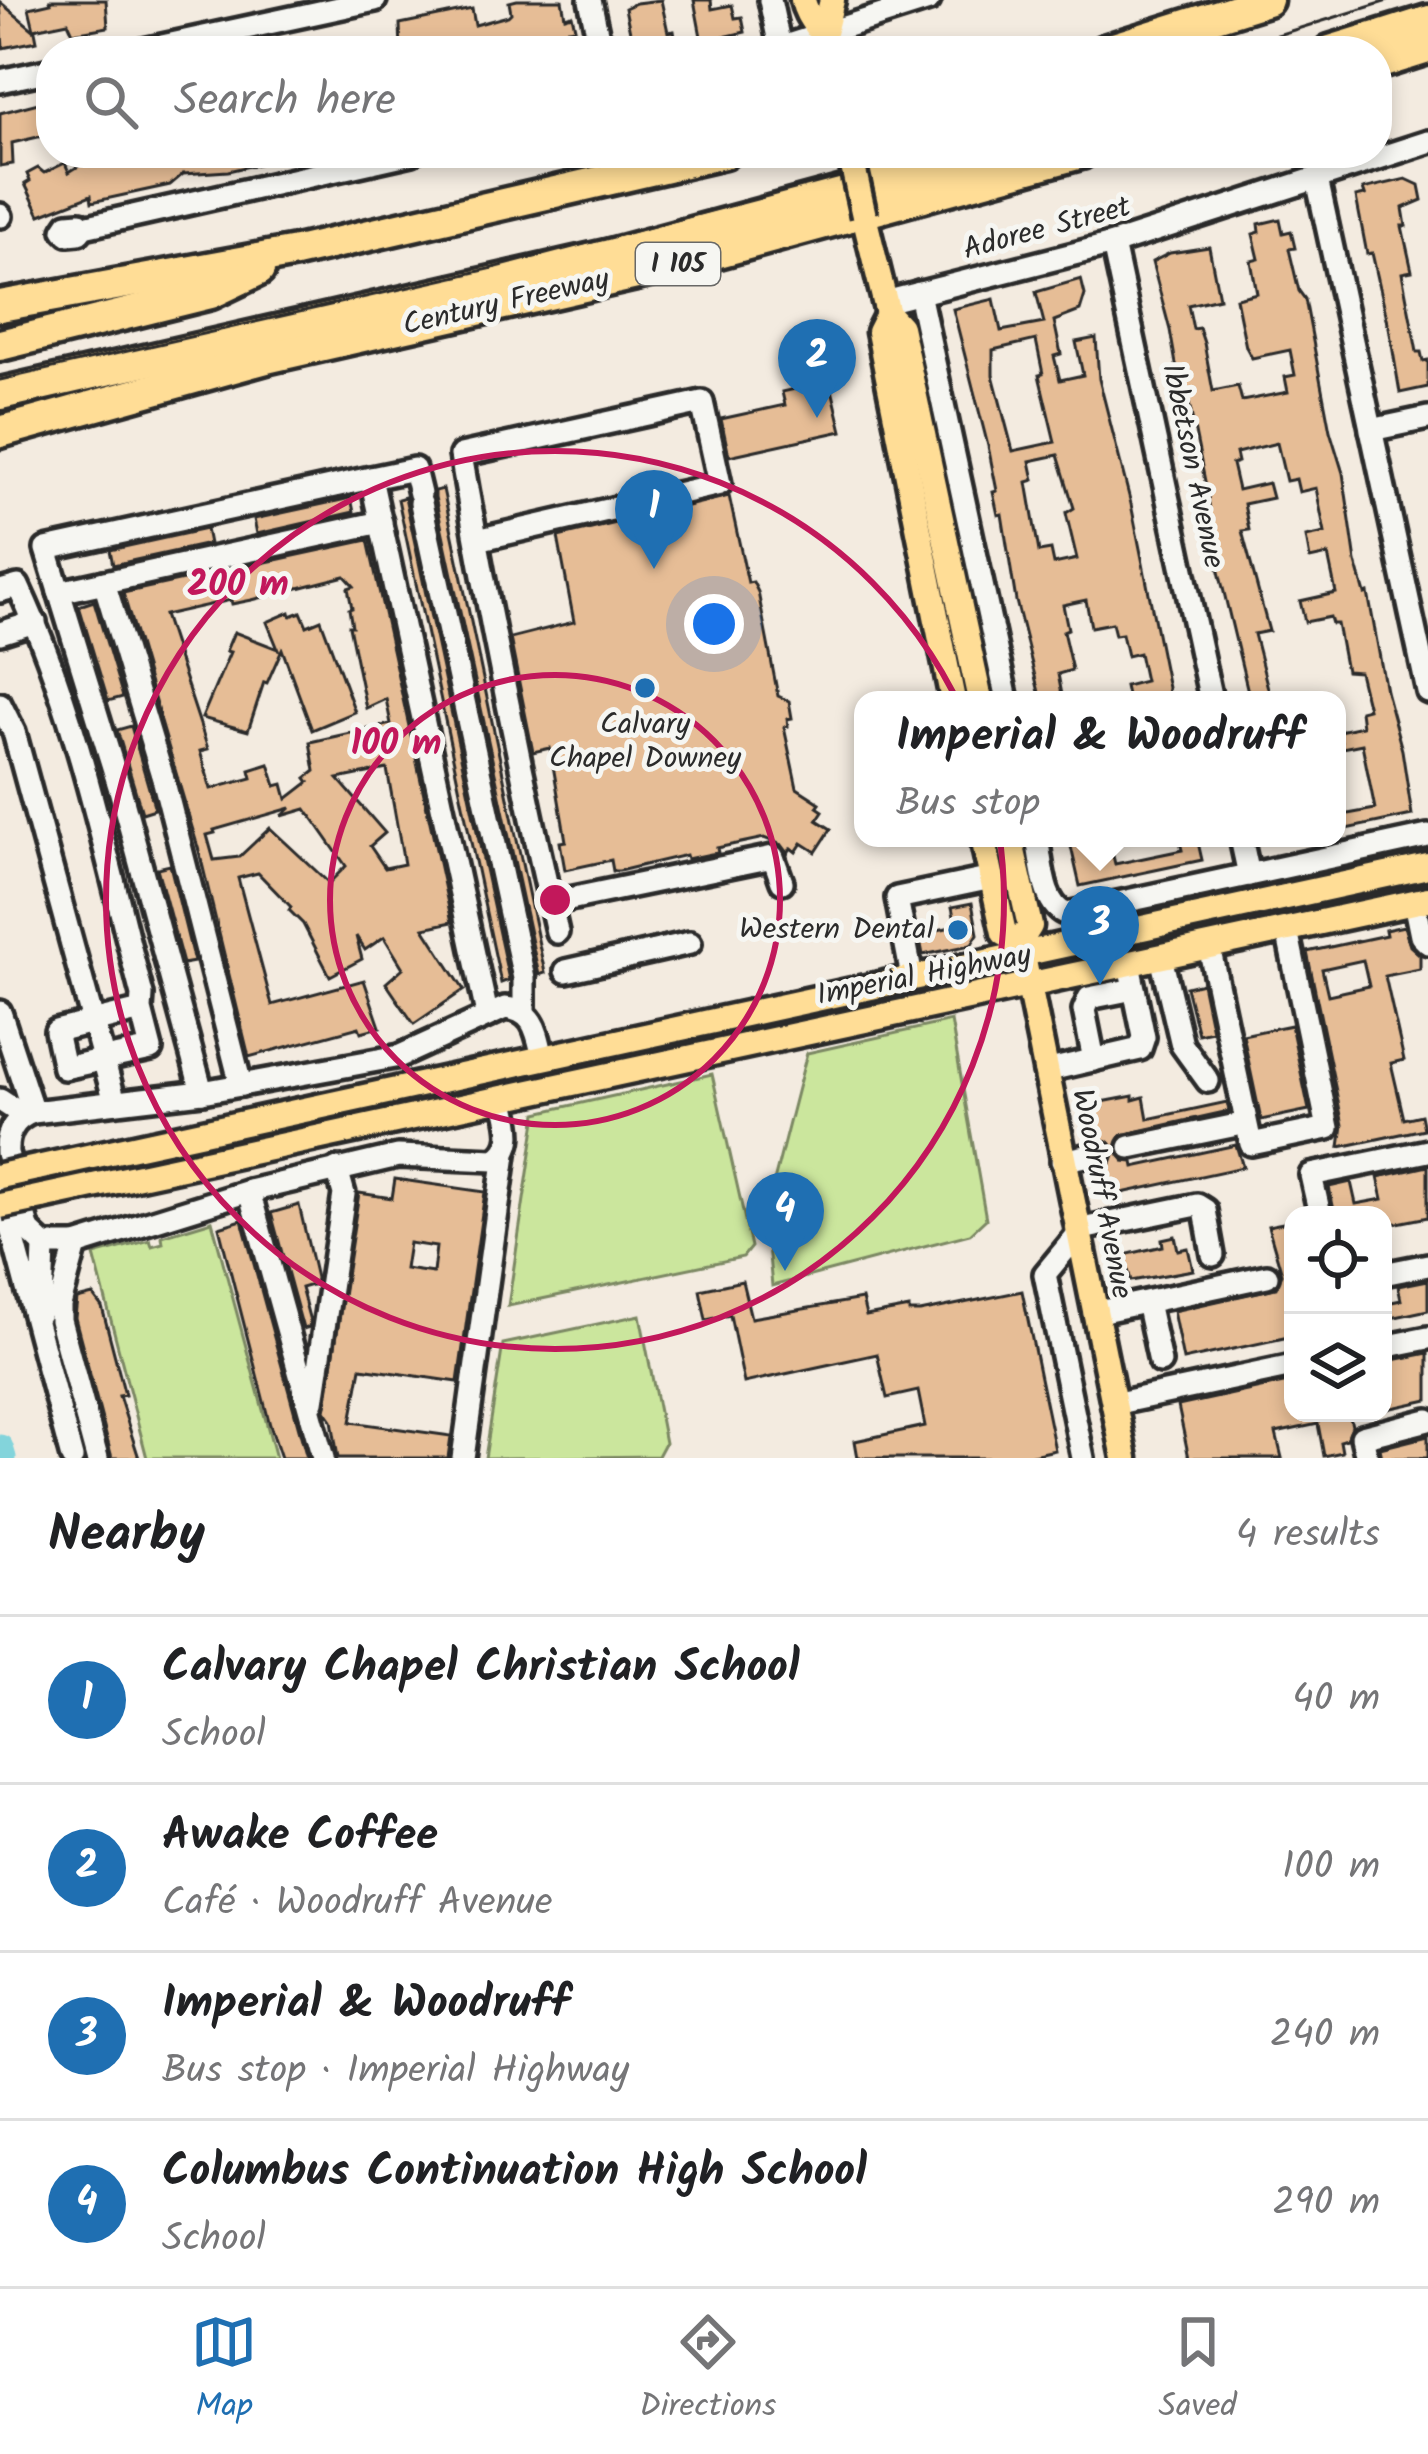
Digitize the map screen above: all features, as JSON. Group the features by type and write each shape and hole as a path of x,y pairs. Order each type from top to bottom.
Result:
{"highway":[{"path":"1152,36 1267,0"},
{"path":"1379,36 1428,21"},
{"path":"1392,59 1428,48"},
{"path":"0,306 296,252 659,168"},
{"path":"0,398 606,256 932,168"},
{"name":"Century Freeway","path":"0,432 270,357 645,272 1026,168"},
{"path":"0,345 211,293 296,252"},
{"path":"0,398 270,357"}],"main road":[{"path":"803,0 822,36"},
{"path":"827,36 832,0"},
{"path":"853,168 886,308 879,332 949,617 977,691"},
{"path":"949,617 953,691"},
{"name":"Woodruff Avenue","path":"985,847 1004,933 1022,949"},
{"name":"Woodruff Avenue","path":"1012,847 1030,926 1022,949 1125,1458"},
{"name":"Imperial Highway","path":"0,1176 913,977 1022,949 1428,866"},
{"name":"Imperial Highway","path":"4,1214 42,1197 503,1096 1029,986 1131,977 1161,957 1421,901"}],"street":[{"path":"208,36 375,0"},
{"path":"590,0 598,36"},
{"path":"770,0 773,36"},
{"path":"832,36 859,10 929,0"},
{"path":"0,81 36,73"},
{"name":"Adoree Street","path":"1392,154 1428,142"},
{"path":"84,227 346,168"},
{"name":"Adoree Street","path":"886,308 920,293 1113,244 1350,168"},
{"path":"1317,179 1428,692"},
{"name":"Ibbetson Avenue","path":"1113,244 1209,691"},
{"path":"920,293 1005,691"},
{"path":"477,540 720,484 702,402 461,455 477,540 550,903 557,932"},
{"path":"1371,430 1428,418"},
{"path":"202,1092 121,793 46,549 414,469 524,978 524,1012"},
{"path":"371,478 424,674 458,833 462,899 487,1014"},
{"path":"59,592 381,522"},
{"path":"104,582 164,782 241,1085"},
{"path":"0,591 18,586 65,707 142,995 151,1049 64,1067 56,1031 141,1010"},
{"path":"0,633 35,622"},
{"path":"0,704 14,732 116,1102"},
{"name":"Imperial Highway","path":"1038,847 1051,902 1058,912 1081,912 1428,836"},
{"path":"1243,847 1249,875"},
{"path":"550,903 773,857 782,881"},
{"path":"913,977 897,898 992,878"},
{"path":"1421,901 1421,936 1428,943"},
{"path":"1209,946 1251,1144 1271,1140 1328,1127 1288,930"},
{"path":"566,971 690,943"},
{"path":"1161,957 1182,1045 1208,1081"},
{"path":"1046,1072 1140,1049 1144,1037 1131,977 1089,998 1084,1010 1094,1060"},
{"path":"505,1154 481,1162 398,1156 249,1190 76,1245 44,1245 29,1231 6,1141 15,1122 28,1113 202,1092 400,1056 505,1008 524,1012 535,1025 543,1058"},
{"path":"0,1012 28,1113"},
{"path":"463,1458 511,1133 503,1096"},
{"path":"0,1100 28,1113"},
{"path":"1130,1147 1237,1125"},
{"path":"1318,1206 1311,1174 1428,1151"},
{"path":"1062,1161 1100,1154"},
{"path":"311,1414 344,1194 337,1169"},
{"path":"249,1190 323,1458"},
{"path":"1083,1458 1045,1274 1077,1233 1197,1205 1205,1210 1213,1256"},
{"path":"4,1214 72,1458"},
{"path":"35,1318 42,1308 44,1245"},
{"path":"76,1245 60,1320 97,1458"},
{"path":"1392,1272 1428,1265"},
{"path":"1094,1313 1267,1276"},
{"path":"1147,1302 1160,1362"},
{"path":"1392,1345 1428,1338"},
{"path":"1113,1404 1284,1368"},
{"path":"1367,1458 1362,1437 1428,1420"}],"green space":[{"path":"951,1021 986,1219 970,1234 772,1286 765,1216 807,1053"},
{"path":"712,1074 751,1247 743,1257 508,1306 537,1113"},
{"path":"212,1221 276,1458 147,1458 94,1255 150,1240 152,1246 163,1243 162,1236"},
{"path":"640,1315 665,1443 658,1456 485,1458 503,1344"}],"building":[{"path":"50,0 106,0 108,27 73,33 68,22 34,29 29,8"},
{"path":"562,0 565,17 572,15 575,28 568,29 569,36 555,36 554,32 400,36 400,24 472,9 475,25 508,16 509,2"},
{"path":"661,0 668,32 674,31 675,36 631,36 625,8"},
{"path":"694,0 711,0 712,9 732,5 735,18 742,17 745,32 701,36"},
{"path":"0,2 36,36 36,41 3,48"},
{"path":"36,104 36,137 12,143 13,164 0,166 0,113"},
{"path":"38,168 44,173 54,168 69,172 75,168 241,168 183,174 170,185 92,202 91,195 40,215 25,184 30,181 27,174"},
{"path":"1406,179 1419,185 1422,200 1403,208 1412,271 1402,273 1417,352 1423,361 1428,360 1428,387 1400,393 1389,327 1356,197 1365,195 1363,189"},
{"path":"1280,219 1283,233 1291,231 1295,248 1289,249 1305,299 1330,431 1343,473 1356,562 1368,593 1412,815 1346,829 1346,814 1375,809 1362,744 1346,747 1346,729 1362,726 1360,711 1368,709 1359,672 1346,671 1337,624 1330,617 1305,622 1300,601 1336,593 1328,555 1310,559 1306,537 1325,533 1316,488 1299,492 1296,479 1286,481 1277,443 1236,453 1238,462 1232,464 1238,490 1268,483 1272,498 1244,504 1249,530 1242,531 1269,631 1254,634 1269,691 1248,691 1216,559 1189,403 1183,404 1152,262 1170,253 1209,247 1219,298 1188,305 1193,329 1199,328 1204,343 1213,391 1238,386 1242,401 1288,392 1285,377 1295,375 1290,350 1252,358 1236,298 1257,293 1251,261 1259,259 1253,234 1260,232 1259,224"},
{"path":"1081,279 1085,295 1080,311 1054,321 1061,354 1054,356 1060,380 1083,375 1076,342 1096,338 1099,379 1131,504 1168,691 1126,691 1125,686 1145,681 1139,653 1127,656 1122,634 1115,635 1112,623 1091,627 1086,600 1063,605 1072,670 1058,674 1061,691 1039,691 1016,601 1002,514 998,515 993,492 997,491 988,446 953,309 994,299 1001,331 1044,323 1036,292","holes":["1036,340 1043,374 1039,375 1055,442 1013,451 993,375 993,350","1058,455 1074,508 1066,513 1077,559 1054,564 1051,550 1039,552 1027,482 1034,480 1030,461"]},
{"path":"830,381 842,431 729,456 721,419 785,405 782,392"},
{"path":"443,489 545,973 539,975 435,497 435,491"},
{"name":"Calvary Chapel Downey","path":"729,496 748,583 753,582 758,592 778,696 789,701 792,718 784,727 797,788 820,803 817,807 823,811 817,820 831,829 816,852 802,843 796,852 791,848 788,853 782,845 764,838 717,848 718,853 687,859 686,855 619,871 613,871 611,860 565,870 560,842 566,841 550,748 533,752 510,638 574,622 558,537"},
{"path":"405,497 509,980 501,983 398,499"},
{"path":"351,498 354,512 257,534 254,519"},
{"path":"206,529 209,544 113,565 110,550"},
{"path":"368,540 452,922 424,928 464,990 414,1024 386,983 403,968 384,937 365,950 356,936 362,959 330,976 291,907 258,873 238,878 272,1005 364,980 380,1027 361,1032 359,1027 249,1057 199,851 123,593","holes":["345,576 354,586 348,588 349,626 366,708 386,699 391,724 310,742 315,771 287,799 283,784 276,786 269,764 250,770 252,778 211,789 200,751 208,749 164,615 252,600","387,769 404,864 385,868 370,846 385,833 338,779","291,808 282,816 306,809 346,866 329,883 270,828 239,857 214,860 207,835"]},
{"path":"94,601 123,697 108,701 79,606"},
{"path":"290,612 291,616 301,612 307,626 321,620 355,712 312,730 282,649 264,682 248,731 202,718 234,632 278,649 267,622"},
{"path":"131,726 155,809 142,813 117,730"},
{"path":"1071,847 1099,847 1101,854 1112,852 1115,864 1199,847 1202,860 1080,886"},
{"path":"170,865 194,962 183,964 157,868"},
{"name":"Western Dental","path":"972,903 978,934 971,945 923,955 919,934 956,926 952,907"},
{"path":"1404,926 1410,946 1420,955 1420,969 1385,976 1404,1060 1391,1063 1404,1119 1421,1115 1424,1129 1340,1147 1343,1125 1307,952 1386,935 1385,930","holes":["1363,960 1369,986 1328,995 1322,969"]},
{"path":"1202,983 1212,1031 1198,1034 1186,987"},
{"path":"1291,1025 1309,1110 1261,1120 1243,1035"},
{"path":"1133,1096 1133,1100 1144,1097 1148,1119 1227,1102 1229,1111 1121,1135 1116,1151 1124,1161 1133,1162 1134,1167 1236,1145 1243,1167 1108,1196 1102,1168 1111,1163 1115,1151 1110,1142 1098,1138 1092,1109 1103,1107 1102,1102"},
{"path":"1428,1166 1428,1217 1392,1224 1392,1206 1333,1206 1329,1187 1351,1182 1356,1204 1383,1199 1378,1177"},
{"path":"395,1179 485,1192 458,1382 361,1368 351,1422 451,1436 448,1458 338,1458 332,1420 325,1410 359,1193 392,1198","holes":["409,1243 436,1247 433,1273 405,1269"]},
{"path":"299,1205 316,1278 315,1284 301,1288 310,1321 303,1329 271,1213"},
{"path":"242,1220 307,1458 281,1458 270,1425 219,1227"},
{"path":"1284,1223 1284,1338 1183,1360 1173,1311 1276,1288 1282,1274 1268,1226"},
{"path":"1175,1236 1178,1250 1188,1248 1193,1270 1131,1281 1124,1255 1163,1246 1162,1239"},
{"path":"1428,1280 1428,1310 1392,1318 1392,1302 1401,1300 1398,1286"},
{"path":"742,1281 751,1318 862,1299 866,1316 909,1308 909,1312 920,1312 1022,1291 1055,1450 1019,1458 858,1458 855,1441 925,1426 918,1391 887,1398 877,1354 744,1383 730,1315 706,1320 700,1290"},
{"path":"93,1295 102,1307 125,1395 119,1396 139,1458 112,1458 75,1318 77,1299"},
{"path":"1428,1353 1428,1400 1392,1408 1392,1360"},
{"path":"1284,1383 1284,1422 1351,1422 1352,1426 1347,1439 1340,1441 1342,1452 1324,1456 1318,1424 1276,1433 1282,1458 1189,1458 1178,1406"},
{"path":"1428,1436 1428,1458 1382,1458 1380,1448"}],"waterway":[{"path":"0,1448 3,1458"}],"tram line":[{"path":"1275,36 1391,0"},
{"path":"1375,21 1428,4"},
{"path":"0,380 489,269 875,168"}],"place":[{"name":"Awake Coffee","path":"817,418"},
{"name":"Calvary Chapel Christian School","path":"654,569"},
{"name":"Calvary Chapel Downey","path":"645,688"},
{"name":"Western Dental","path":"958,930"},
{"name":"Imperial & Woodruff","path":"1100,985"},
{"name":"Columbus Continuation High School","path":"785,1271"}]}
